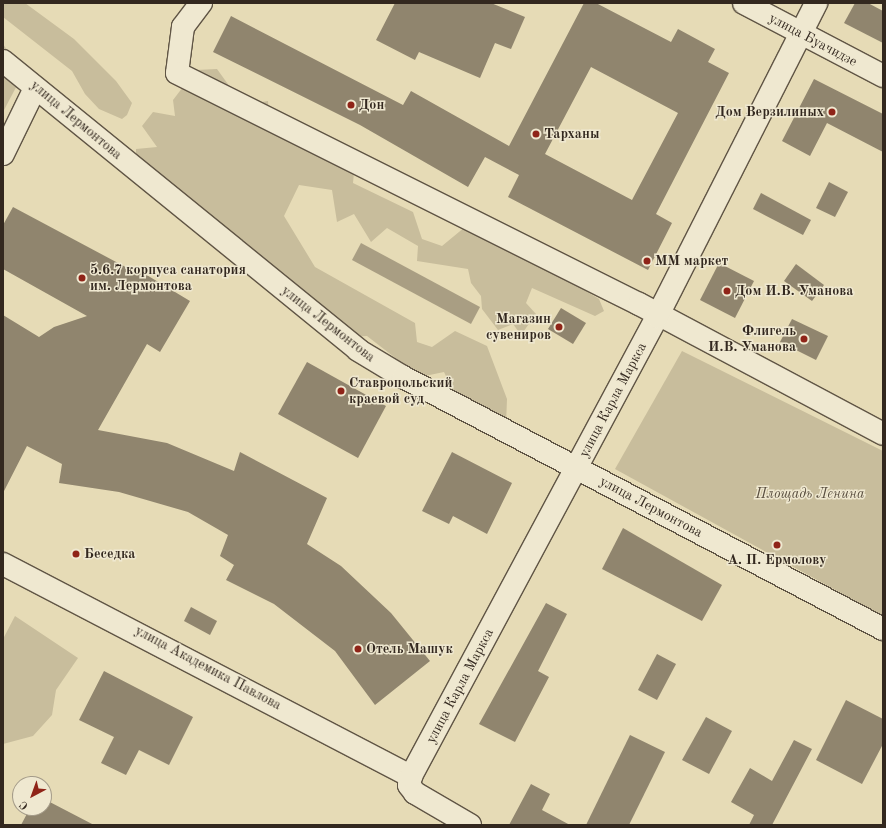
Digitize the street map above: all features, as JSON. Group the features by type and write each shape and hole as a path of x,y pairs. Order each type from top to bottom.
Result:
{"street":[{"path":"201,3 183,27 177,73 639,304 657,317 883,434"},
{"name":"улица Буачидзе","path":"744,3 883,76"},
{"name":"улица Карла Маркса","path":"413,785 657,317 816,3"},
{"name":"улица Лермонтова","path":"3,61 22,74 35,88 358,350 577,468 883,629"},
{"path":"3,154 35,88"},
{"name":"улица Академика Павлова","path":"3,564 413,785 470,825"}],"green space":[{"path":"3,3 25,3 74,39 116,81 132,103 127,115 122,119 99,109 85,94 72,71 3,17"},
{"path":"3,44 23,74 3,112"},
{"path":"217,69 243,105 268,101 269,115 355,162 353,183 413,212 422,239 442,246 465,227 489,233 599,299 604,311 595,316 532,288 526,303 536,314 521,335 513,324 498,330 482,309 481,296 471,283 468,269 417,261 418,246 387,228 371,242 354,214 337,222 332,190 299,185 284,216 315,267 415,323 417,342 432,347 455,331 487,346 507,399 506,425 457,399 444,372 420,377 367,336 350,337 300,299 285,274 206,223 136,161 136,149 157,147 142,126 153,112 175,116 173,100 196,70"},
{"name":"Площадь Ленина","path":"682,351 883,451 883,616 615,469"},
{"path":"15,616 78,658 56,690 52,715 33,736 3,744 3,639"}],"shaded area":[{"path":"361,243 480,307 471,324 352,260"}],"building":[{"path":"395,3 491,3 525,17 511,49 495,43 480,78 419,52 415,60 376,40"},
{"name":"Тарханы","path":"584,3 596,3 671,42 678,29 715,49 708,62 729,73 656,214 672,223 648,270 508,197 519,175 485,157 468,187 360,125 213,52 231,16 403,105 411,91 509,146","holes":["591,67 678,113 632,200 545,154"]},
{"path":"855,3 868,3 883,11 883,43 844,23"},
{"name":"Дом Верзилиных","path":"814,79 883,114 883,152 827,123 810,156 782,141"},
{"path":"829,182 848,192 835,217 816,208"},
{"path":"761,193 811,220 803,235 753,209"},
{"path":"13,207 133,271 135,268 190,301 160,352 147,344 98,430 167,443 234,471 240,452 327,498 307,544 341,566 391,613 430,661 375,705 335,651 274,604 226,580 234,565 220,556 228,535 188,512 119,492 59,483 62,464 27,446 3,493 3,315 39,337 54,327 87,316 3,269 3,225"},
{"name":"Дом И.В. Уманова","path":"719,263 754,281 735,318 700,300"},
{"path":"796,264 824,285 812,301 784,281"},
{"path":"561,308 586,323 573,344 548,329"},
{"name":"Флигель И.В. Уманова","path":"792,319 828,336 816,360 780,342"},
{"name":"Ставропольский краевой суд","path":"307,362 386,406 358,458 278,414"},
{"path":"452,452 512,483 487,534 453,516 449,524 422,511"},
{"path":"623,528 722,585 702,621 602,569"},
{"path":"546,603 567,614 538,671 549,677 515,742 479,724"},
{"path":"191,607 217,621 210,635 184,621"},
{"path":"657,654 676,664 657,700 638,690"},
{"path":"104,671 193,717 169,765 139,750 126,775 101,763 114,737 79,720"},
{"path":"846,700 883,719 883,744 862,784 816,760"},
{"path":"706,717 732,731 709,774 682,760"},
{"path":"630,735 665,752 629,825 586,825"},
{"path":"794,740 812,749 772,825 749,825 754,815 731,802 750,768 772,781"},
{"path":"531,784 550,794 542,810 570,825 509,825"},
{"path":"52,803 94,825 21,825 26,816 52,816"}],"place":[{"name":"Дон","path":"351,105"},
{"name":"Дом Верзилиных","path":"832,112"},
{"name":"Тарханы","path":"536,134"},
{"name":"ММ маркет","path":"647,261"},
{"name":"5.6.7 корпуса санатория им. Лермонтова","path":"82,278"},
{"name":"Дом И.В. Уманова","path":"727,291"},
{"name":"Магазин сувениров","path":"559,327"},
{"name":"Флигель И.В. Уманова","path":"804,339"},
{"name":"Ставропольский краевой суд","path":"341,391"},
{"name":"А. П. Ермолову","path":"777,545"},
{"name":"Беседка","path":"76,554"},
{"name":"Отель Машук","path":"358,649"}]}
